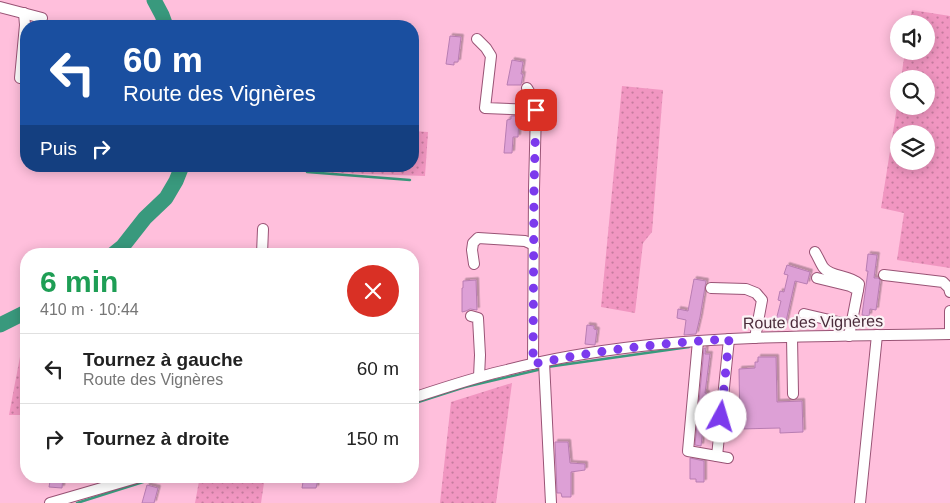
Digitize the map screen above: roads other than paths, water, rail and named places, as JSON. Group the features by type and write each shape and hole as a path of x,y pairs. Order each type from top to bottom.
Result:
{"street":[{"path":"0,7 42,18"},
{"path":"24,13 25,20"},
{"path":"476,39 486,48 491,56 485,108 536,110"},
{"path":"527,88 533,98 536,110 534,244 539,363 551,503"},
{"path":"262,248 263,229"},
{"path":"474,264 473,243 478,238 525,241 534,244"},
{"path":"815,252 828,272 854,279 859,284 849,336"},
{"path":"884,275 943,282 950,292"},
{"path":"817,278 850,286 858,290"},
{"path":"712,288 746,289 756,293 762,300 755,338"},
{"path":"950,311 950,334"},
{"path":"804,314 851,325"},
{"path":"471,316 478,318 479,377"},
{"name":"Route des Vignères","path":"419,396 507,369 638,346 755,338 950,334"},
{"path":"860,503 877,336"},
{"path":"792,337 793,394"},
{"path":"716,456 729,339"},
{"path":"698,341 688,451 728,458"},
{"path":"50,503 119,483"}],"waterway":[{"path":"154,0 164,20"},
{"path":"120,248 145,218 166,198 180,172"},
{"path":"307,172 410,180"},
{"path":"0,325 20,315"},
{"path":"547,367 689,347"},
{"path":"419,402 465,387 542,369"},
{"path":"77,503 140,483"}]}
